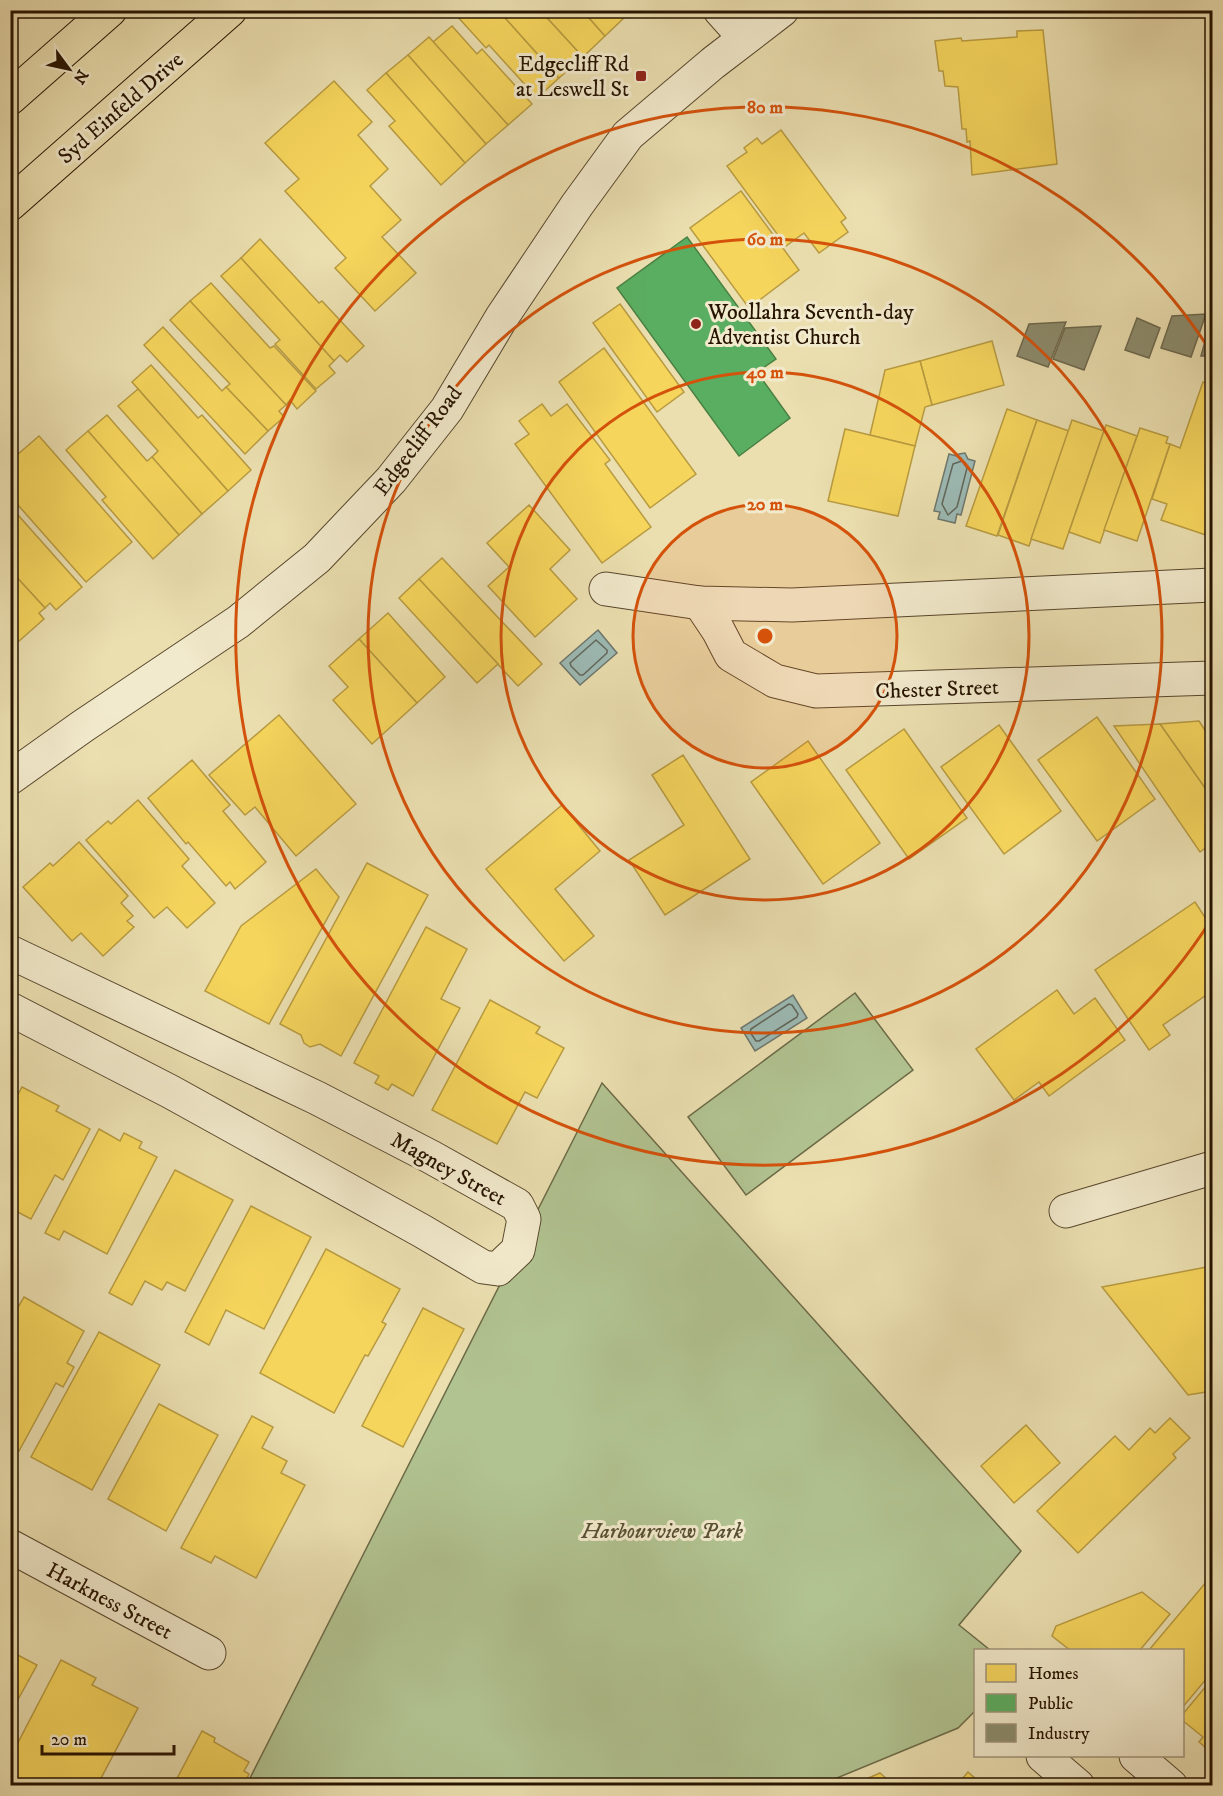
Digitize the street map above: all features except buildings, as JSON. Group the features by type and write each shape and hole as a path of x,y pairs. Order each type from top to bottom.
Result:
{"main road":[{"path":"10,98 110,10"},
{"name":"Syd Einfeld Drive","path":"10,204 230,10"}],"street":[{"path":"720,10 745,38"},
{"name":"Edgecliff Road","path":"10,778 238,622 317,558 391,480 447,409 514,298 628,135 782,10"},
{"path":"606,589 700,603 792,605 1212,585"},
{"name":"Chester Street","path":"700,603 731,655 775,681 816,691 1212,678"},
{"name":"Magney Street","path":"10,952 317,1098 517,1205 524,1219 518,1250 498,1269 483,1267 171,1092 10,1009"},
{"path":"1066,1211 1212,1168"},
{"name":"Harkness Street","path":"10,1546 209,1653"},
{"path":"1045,1757 1078,1785"},
{"path":"1138,1757 1171,1785"}],"green space":[{"path":"855,993 913,1070 746,1195 688,1117"},
{"name":"Harbourview Park","path":"602,1083 1021,1551 959,1625 989,1649 974,1649 974,1712 958,1728 820,1785 246,1786"}],"water":[{"path":"965,453 968,459 975,461 961,515 957,514 955,523 938,519 940,512 934,511 949,454 956,456"},
{"path":"598,630 617,653 580,685 560,663"},
{"path":"793,995 807,1018 755,1051 741,1028"}],"place":[{"name":"Edgecliff Rd at Leswell St","path":"641,76"},
{"name":"Woollahra Seventh-day Adventist Church","path":"696,324"}]}
